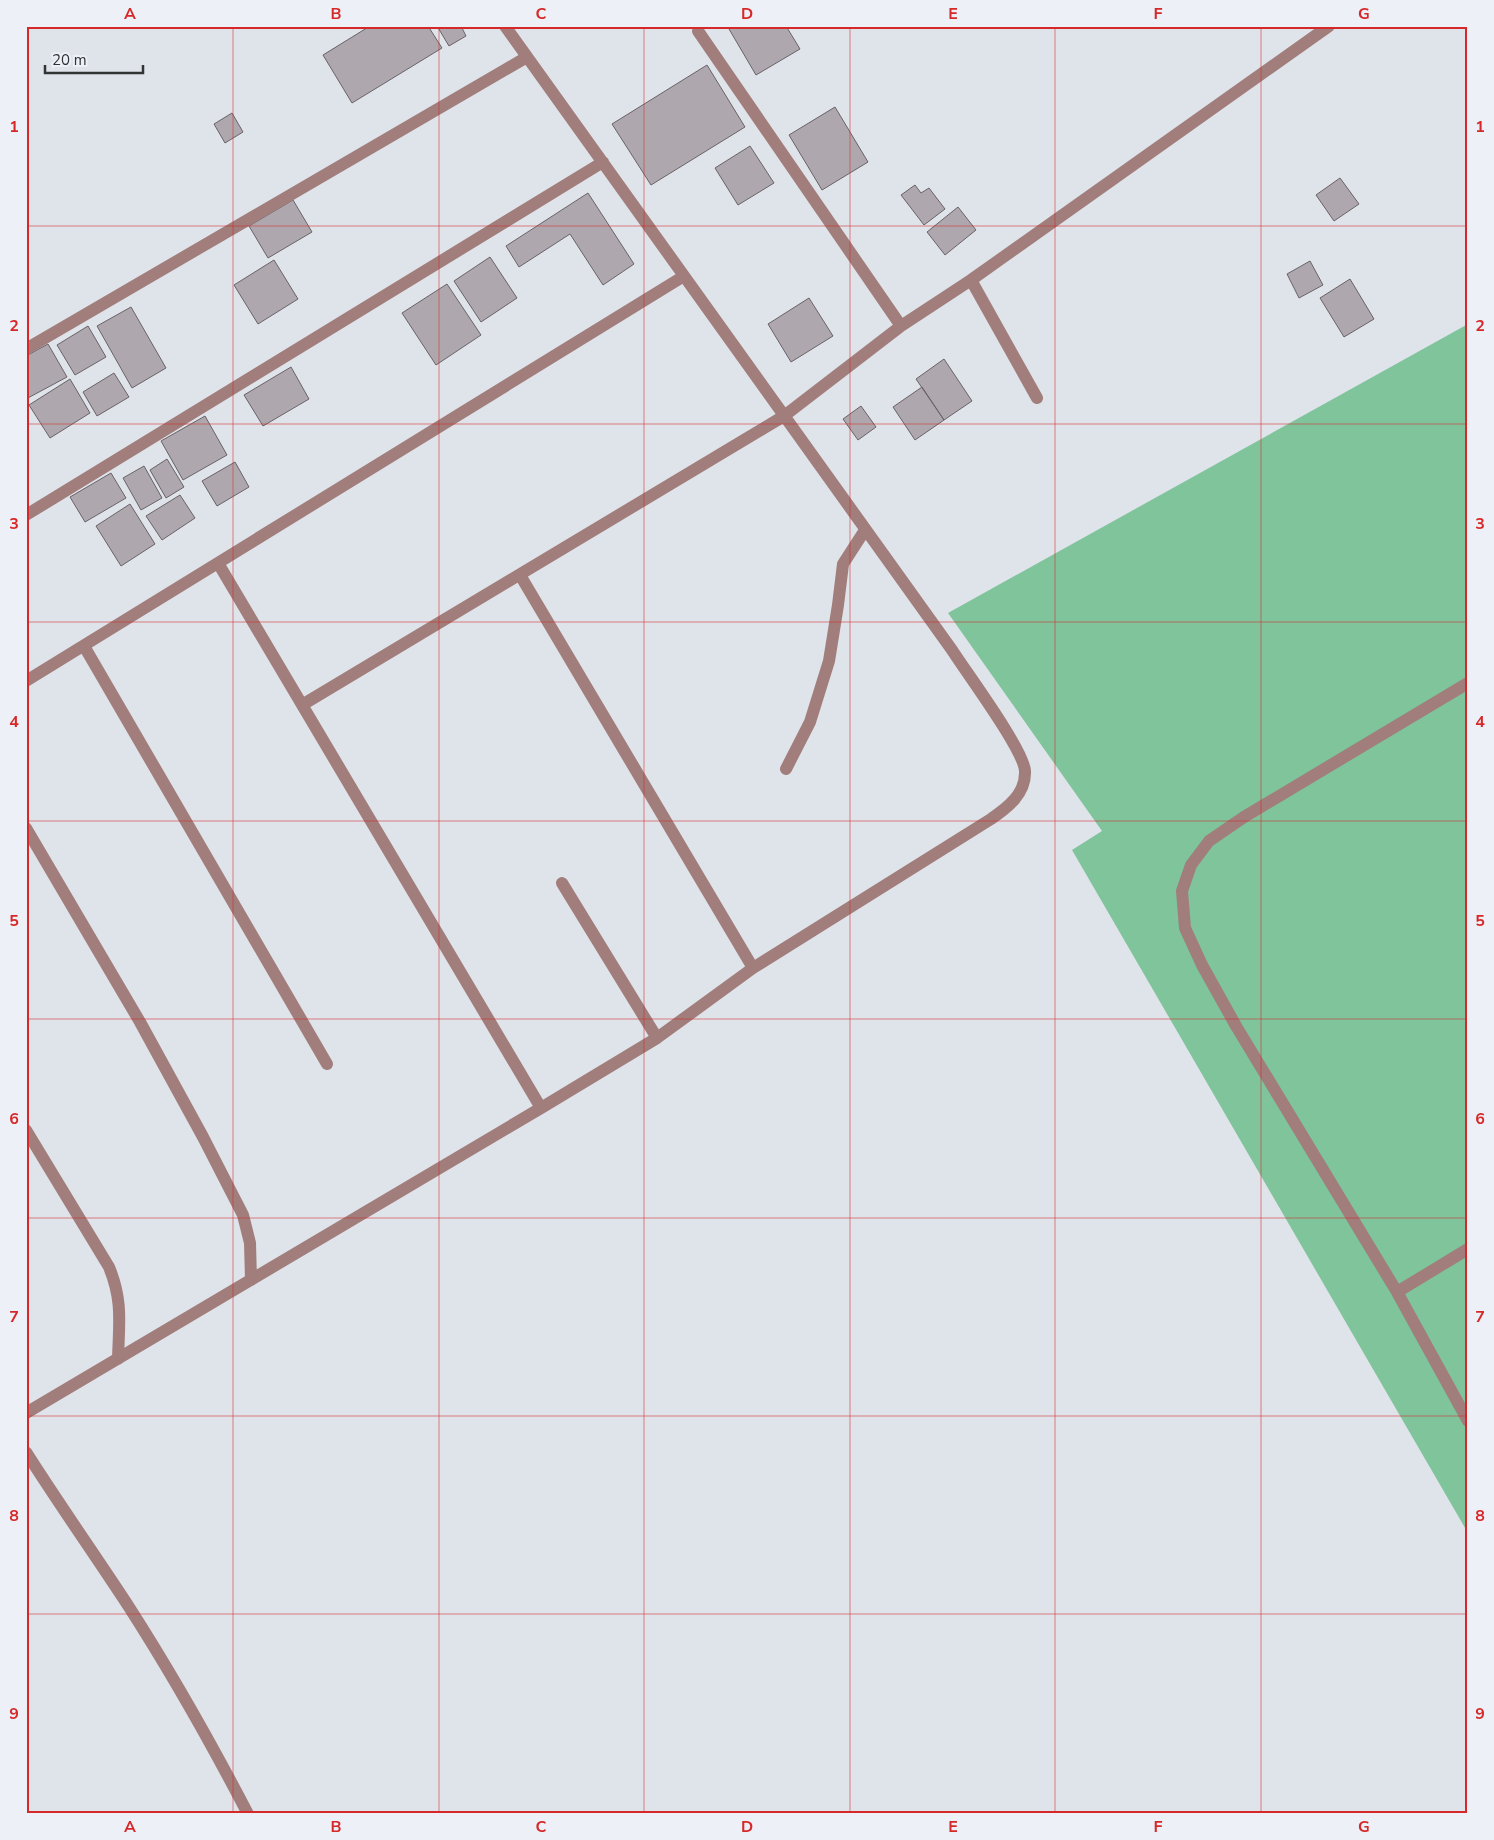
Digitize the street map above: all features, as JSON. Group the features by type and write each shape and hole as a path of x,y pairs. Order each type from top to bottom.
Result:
{"street":[{"path":"26,1413 657,1038 753,968 991,819 1012,804 1022,788 1026,771 1010,738 952,650 505,26"},
{"path":"302,705 784,416 900,326 971,280 1329,26"},
{"path":"698,32 900,326"},
{"path":"26,349 527,57"},
{"path":"26,514 603,162"},
{"path":"26,681 684,276"},
{"path":"971,280 1036,398"},
{"path":"786,769 810,722 829,661 843,564 865,530"},
{"path":"218,563 541,1108"},
{"path":"520,575 753,968"},
{"path":"84,646 327,1064"},
{"path":"1466,1413 1397,1292 1236,1026 1202,965 1185,928 1182,891 1191,865 1209,841 1244,817 1468,684"},
{"path":"26,828 144,1030 203,1137 243,1215 250,1243 251,1280"},
{"path":"562,883 657,1038"},
{"path":"26,1130 109,1267 116,1284 120,1303 118,1359"},
{"path":"1397,1292 1468,1249"},
{"path":"26,1452 129,1607 199,1721 248,1814"}],"green space":[{"path":"1468,324 1468,1533 1072,850 1102,831 948,613"}],"building":[{"path":"370,26 428,26 442,48 352,103 323,55"},
{"path":"437,26 461,26 466,36 449,46"},
{"path":"733,26 786,26 800,49 756,75 729,29"},
{"path":"707,65 745,127 651,185 612,124"},
{"path":"835,107 868,162 822,190 789,135"},
{"path":"232,113 243,132 225,143 214,124"},
{"path":"750,146 774,183 738,205 715,168"},
{"path":"1340,178 1359,204 1334,221 1316,195"},
{"path":"915,185 921,193 929,188 945,209 924,225 901,195"},
{"path":"588,193 634,264 603,285 570,234 519,267 506,246"},
{"path":"293,200 312,232 268,258 249,226"},
{"path":"958,207 976,230 945,255 927,232"},
{"path":"490,257 517,298 481,322 454,281"},
{"path":"274,260 298,299 258,324 234,285"},
{"path":"1310,261 1323,285 1299,298 1287,274"},
{"path":"1350,279 1374,319 1344,337 1320,298"},
{"path":"447,284 481,335 436,365 402,313"},
{"path":"809,298 833,336 791,362 768,324"},
{"path":"131,307 166,368 132,388 97,326"},
{"path":"88,326 106,357 75,375 57,345"},
{"path":"48,344 67,377 26,399 26,356"},
{"path":"944,359 972,401 944,420 916,379"},
{"path":"291,367 309,399 263,426 244,395"},
{"path":"114,373 129,397 97,416 83,392"},
{"path":"70,379 90,413 50,438 29,405"},
{"path":"922,387 944,420 915,440 893,407"},
{"path":"861,406 876,427 858,440 843,419"},
{"path":"205,416 227,455 183,480 161,441"},
{"path":"167,459 184,487 166,498 150,470"},
{"path":"235,462 249,487 217,506 202,481"},
{"path":"144,466 162,498 141,510 123,478"},
{"path":"111,473 126,498 85,522 70,497"},
{"path":"180,495 195,518 162,540 146,516"},
{"path":"130,504 155,544 121,566 96,526"}]}
